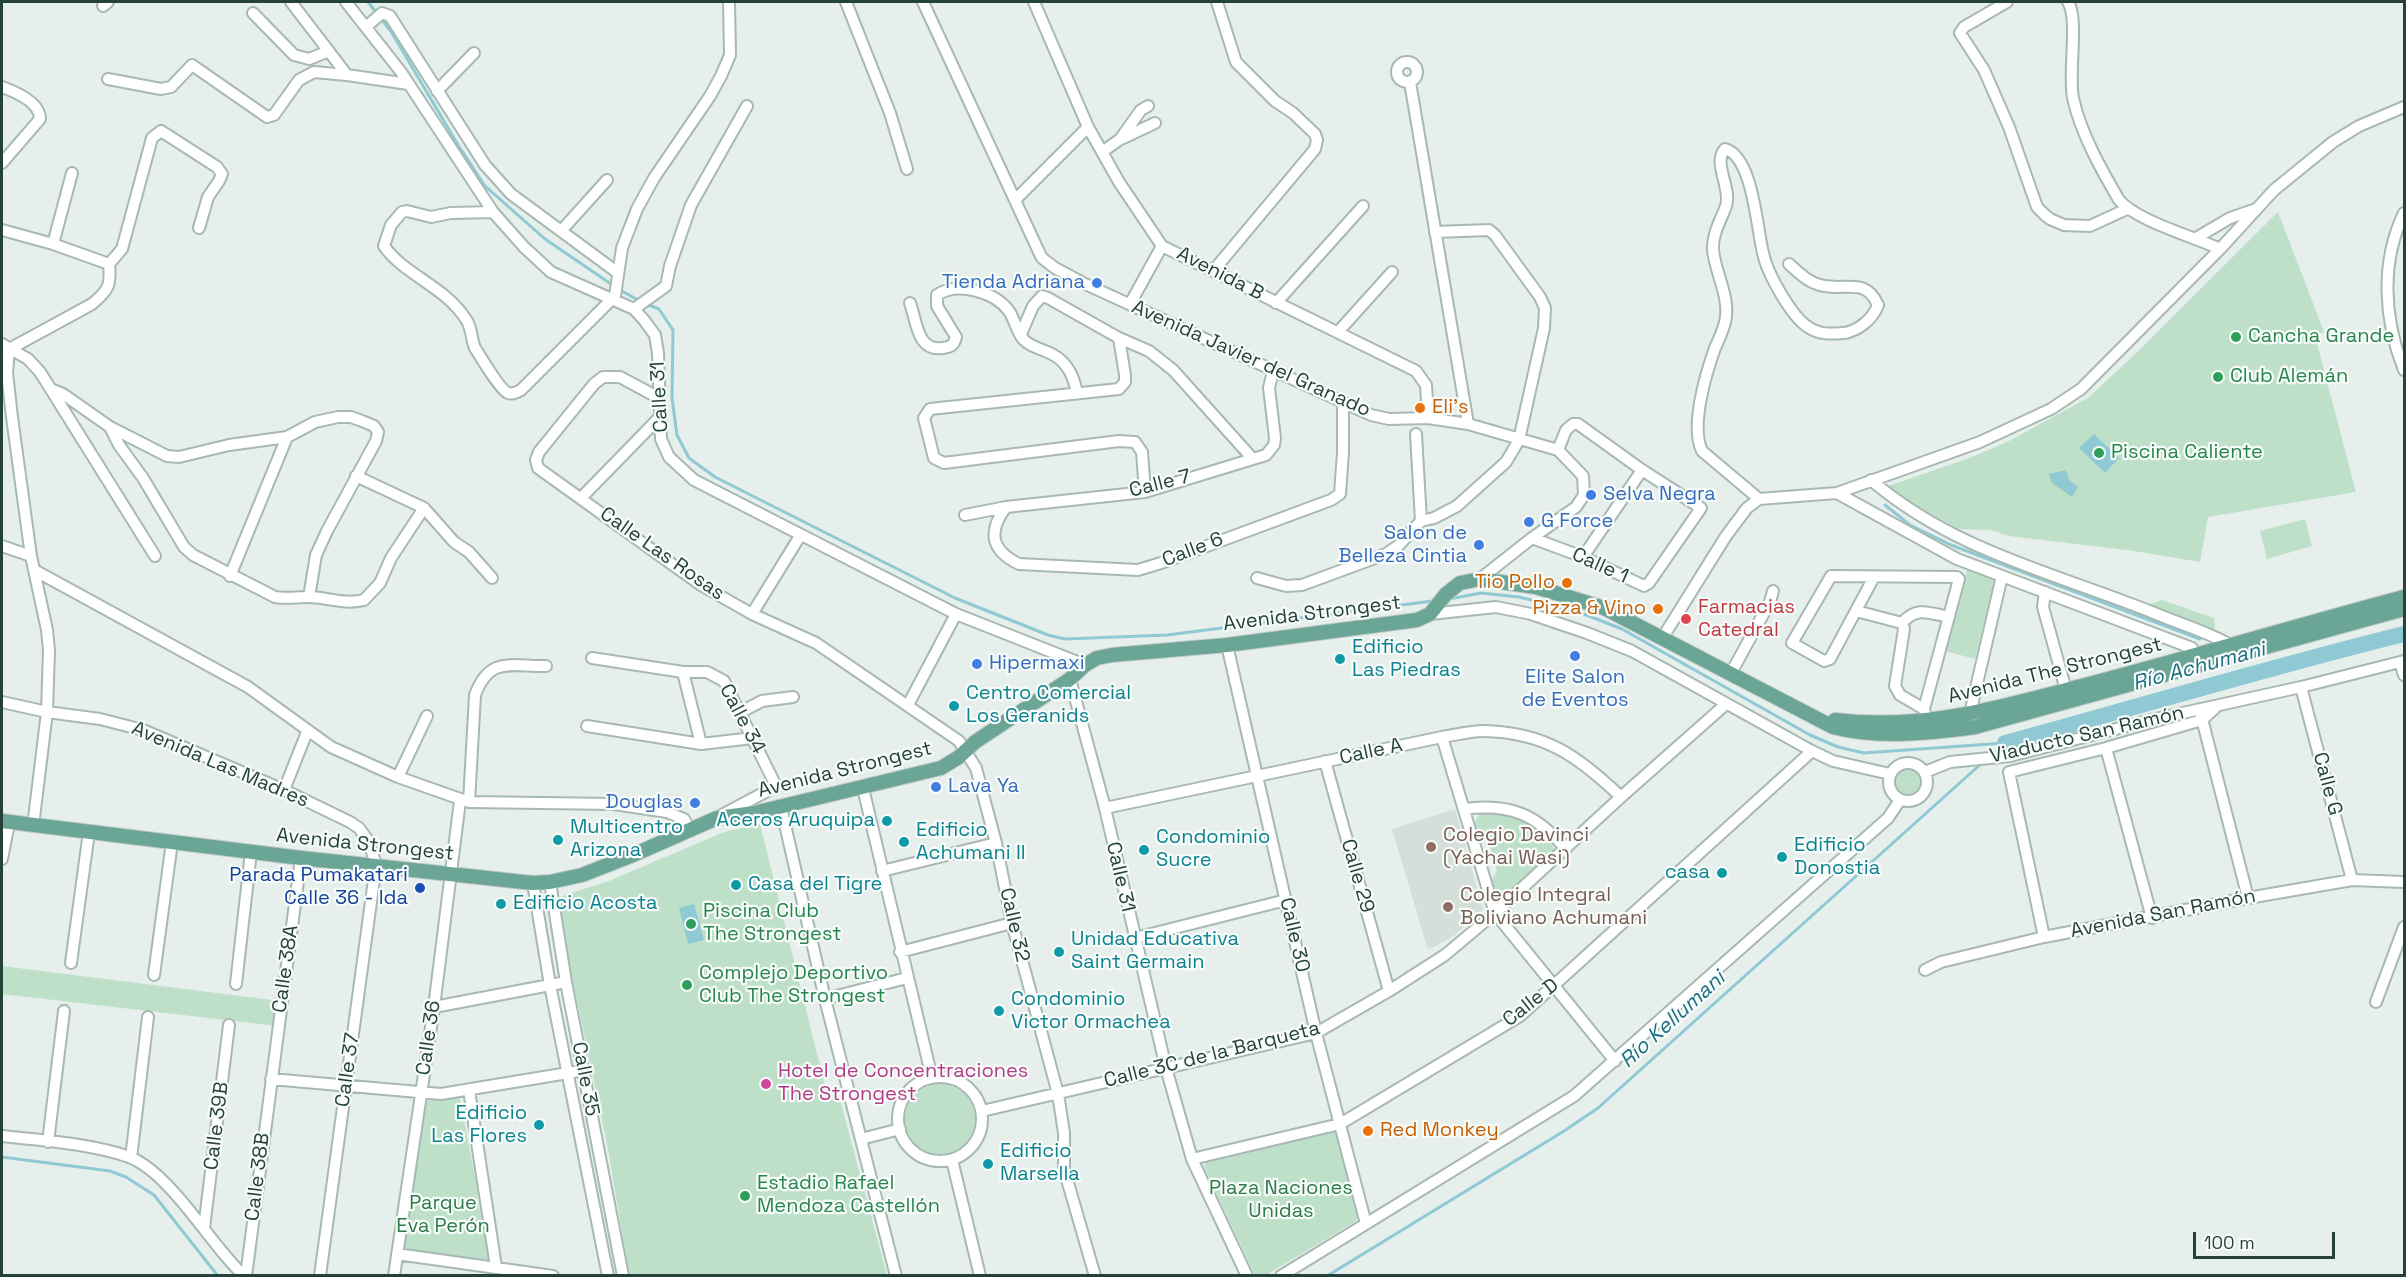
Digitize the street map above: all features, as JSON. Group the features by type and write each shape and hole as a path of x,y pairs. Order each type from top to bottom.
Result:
{"main road":[{"name":"Avenida The Strongest","path":"1433,610 1446,594 1460,583 1480,579 1536,587 1604,608 1813,716 1853,722 1974,720 2346,619"},
{"path":"2346,619 2404,597"},
{"path":"2346,619 2404,609"},
{"name":"Avenida Strongest","path":"5,822 301,858 550,882 582,875 607,866 717,818 781,807 941,768 975,742 1070,679 1096,658 1227,645 1417,620 1433,610"}],"street":[{"path":"291,2 347,75"},
{"path":"346,2 373,20 408,84 493,212 524,247 551,272 614,298 639,304 666,286 670,266 691,205 747,106"},
{"path":"493,212 451,213 431,217 407,211 402,212 392,225 384,246 398,260 440,291 464,316 469,324 474,346 507,393 514,394 521,390 614,298 622,248 637,209 654,178 710,96 726,66 730,55 729,2"},
{"path":"846,2 890,112 907,169"},
{"name":"Avenida Javier del Granado","path":"923,2 1039,252 1048,263 1061,272 1371,414 1389,419 1428,418 1468,424 1558,450"},
{"name":"Avenida B","path":"1034,2 1088,127 1140,215 1162,246 1409,367 1421,375 1426,385 1428,418"},
{"path":"1214,270 1315,149 1317,137 1298,117 1275,101 1236,62 1217,2"},
{"path":"2002,2 1964,27 1960,33 1984,70 2012,136 2037,207 2050,219 2064,225 2090,226 2127,209"},
{"path":"2072,4 2073,97 2084,133 2109,183 2127,209 2220,249"},
{"path":"253,13 294,55 309,59 329,51"},
{"path":"373,20 387,14 390,16 485,165 511,194 618,277"},
{"path":"437,91 474,53"},
{"path":"108,79 161,89 171,87 192,65 267,117 274,115 299,80 314,72 408,84"},
{"path":"1410,82 1468,424"},
{"path":"2,87 35,106 40,112 40,119 2,163"},
{"path":"1119,141 1137,114 1148,106"},
{"path":"1663,637 1726,536 1747,508 1759,499 1837,493 1980,442 2062,403 2080,389 2220,249 2274,190 2333,142 2359,126 2404,107"},
{"path":"1102,152 1155,123"},
{"path":"1015,200 1088,127"},
{"path":"4,349 92,304 104,294 111,282 109,264 122,249 152,138 161,131 217,167 222,174 208,197 199,228"},
{"path":"1759,499 1702,451 1698,443 1697,431 1704,387 1726,320 1723,287 1713,251 1717,227 1727,204 1728,190 1720,160 1725,149 1736,155 1743,169 1758,218 1763,256 1783,296 1807,327 1830,334 1851,332 1875,313 1878,305 1874,296 1860,286 1825,286 1813,283 1805,279 1789,264"},
{"path":"53,244 72,173"},
{"path":"561,231 607,180"},
{"path":"1276,303 1363,206"},
{"path":"2196,238 2230,218 2256,209"},
{"path":"2404,213 2387,274 2390,327 2404,370"},
{"path":"1257,578 1286,586 1302,585 1386,554 1398,546 1421,522 1457,506 1506,462 1519,440 1544,328 1545,308 1540,297 1489,230 1435,232"},
{"path":"2,231 53,244 109,264"},
{"path":"1130,304 1162,246"},
{"path":"1338,332 1392,272"},
{"path":"909,303 923,343 935,350 950,347 956,337 937,306 937,295 943,291 963,289 984,292 1006,308 1030,345 1052,353 1065,363 1074,378 1077,393"},
{"path":"1021,334 1033,306 1041,297 1048,298 1119,338 1149,351 1173,370 1252,458"},
{"name":"Calle 31","path":"639,304 655,335 658,353 661,440 669,457 694,480 956,614 1085,665"},
{"path":"1119,338 1125,375 1123,386 1119,389 930,409 924,418 934,458 944,462 1119,441 1135,442 1142,452 1145,492"},
{"path":"4,349 28,359 40,372 155,556"},
{"path":"4,349 31,556 36,572 49,650 46,712 33,826"},
{"name":"Calle 7","path":"965,514 1006,507 1145,492 1266,455 1274,445 1275,424 1269,388 1273,371"},
{"name":"Calle Las Rosas","path":"659,398 620,377 603,377 594,384 545,444 536,460 538,468 701,585 752,614 816,643 959,741 967,750"},
{"path":"51,388 110,427 160,453 179,458 229,446 287,437 315,422 338,417 351,417 374,426 378,432 376,441 316,555 309,597"},
{"name":"Calle 6","path":"1006,507 994,525 994,534 997,546 1019,564 1138,570 1161,563 1331,500 1340,494 1343,463 1343,402"},
{"path":"581,498 659,418"},
{"path":"1480,579 1576,507 1584,495 1583,476 1558,450 1566,430 1573,423 1578,424 1642,470 1583,557"},
{"path":"110,427 118,445 143,478 184,547 193,555 230,576 275,597 289,599 309,597 343,602 364,600 380,583 391,558 424,508"},
{"path":"1416,434 1421,522"},
{"path":"230,576 287,437"},
{"name":"Calle 1","path":"1532,538 1583,557 1644,586 1649,583 1701,508 1642,470"},
{"path":"356,476 424,508 454,542 468,552 492,578"},
{"path":"1871,480 1908,509 1958,538 2234,651"},
{"path":"1837,493 1902,527 1934,549 1957,560 2192,648 2198,661"},
{"path":"752,614 800,536"},
{"path":"2,546 31,556"},
{"path":"36,572 248,687 307,732 331,747 398,777 465,801 614,804 667,812 684,819 690,830"},
{"path":"1874,577 1830,659 1827,661 1792,644 1830,576 1957,577 1959,579 1925,721"},
{"path":"1974,720 1972,705 2002,576"},
{"path":"1731,673 1770,602 1773,591"},
{"path":"2045,592 2043,607 2067,695"},
{"name":"Avenida Strongest","path":"1433,610 1481,607 1531,614 1632,651 1812,752 1833,761 1890,774"},
{"path":"1856,611 1902,623"},
{"path":"1902,623 1913,612 1949,617"},
{"path":"908,705 956,614"},
{"path":"1902,623 1904,629 1895,686 1900,695 1925,721"},
{"name":"Calle 30","path":"1227,645 1316,1033 1366,1224"},
{"name":"Calle 34","path":"592,658 683,672 707,672 724,681 775,784 771,789 717,818"},
{"path":"2044,937 2009,772 2106,748 2201,715 2216,706 2402,662 2404,675"},
{"name":"Calle 36","path":"394,1275 434,1007 450,874 465,801 475,695 480,682 491,668 505,665 546,666"},
{"path":"683,672 700,744"},
{"name":"Calle 31","path":"1070,679 1105,808 1166,1068 1192,1159 1247,1275"},
{"name":"Calle G","path":"2301,687 2352,880"},
{"path":"741,712 762,701 793,697"},
{"name":"Avenida Las Madres","path":"2,702 46,712 100,719 143,730 284,790 358,828 369,842 376,865"},
{"name":"Calle 3C de la Barqueta","path":"982,1111 1316,1033 1389,991 1445,955 1495,913 1726,704"},
{"path":"2201,715 2248,898"},
{"name":"Viaducto San Ramón","path":"1925,772 1950,762 2010,756 2151,720 2201,715"},
{"path":"398,777 427,716"},
{"path":"587,726 700,744 753,738"},
{"name":"Calle A","path":"1105,808 1442,737 1481,731 1521,734 1558,747 1591,769 1621,797"},
{"path":"284,790 307,732"},
{"path":"1442,737 1495,913 1615,1061"},
{"path":"2106,748 2152,918"},
{"name":"Calle 32","path":"967,750 976,768 996,843 1012,923 1058,1094 1064,1133 1064,1168 1095,1275"},
{"name":"Calle D","path":"1192,1159 1340,1124 1520,1016 1812,752"},
{"name":"Calle 29","path":"1325,761 1389,991"},
{"path":"1905,763 1917,765 1925,772 1927,783 1923,794 1912,801 1900,800 1890,789 1890,774 1899,765 1905,763"},
{"path":"863,788 900,952 932,1078"},
{"path":"1281,1275 1574,1096 1888,818 1900,800"},
{"path":"1464,809 1487,806 1510,809 1532,818 1551,831 1566,849"},
{"path":"781,807 825,999 896,1275"},
{"path":"2,859 5,822"},
{"path":"71,963 89,832"},
{"path":"154,975 172,842"},
{"path":"882,872 996,843"},
{"path":"236,984 251,852"},
{"name":"Calle 38A","path":"271,1079 301,858"},
{"name":"Calle 37","path":"320,1275 376,865"},
{"name":"Avenida San Ramón","path":"1925,970 1941,962 2044,937 2248,898 2352,880 2404,882"},
{"name":"Calle 35","path":"533,882 550,985 608,1275"},
{"name":"Calle 35","path":"550,882 620,1275"},
{"path":"1135,938 1286,900"},
{"path":"900,952 1012,923"},
{"path":"2376,1002 2404,927"},
{"path":"825,999 907,978"},
{"path":"434,1007 566,982"},
{"path":"48,1142 64,1011"},
{"path":"130,1158 148,1017"},
{"name":"Calle 39B","path":"204,1228 229,1025"},
{"path":"271,1079 441,1094 583,1070"},
{"path":"945,1077 969,1088 977,1098 982,1111 982,1124 978,1137 971,1148 952,1160 923,1157 913,1150 905,1141 898,1115 905,1097 919,1082 945,1077"},
{"name":"Calle 38B","path":"245,1275 271,1079"},
{"path":"469,1090 496,1267"},
{"path":"861,1139 900,1129"},
{"path":"2,1136 48,1142 130,1158 165,1182 204,1228 225,1258 245,1275"},
{"path":"581,1144 597,1141"},
{"path":"952,1160 980,1275"},
{"path":"591,1195 607,1192"},
{"path":"397,1254 553,1275"}],"shaded area":[{"path":"1455,809 1483,910 1455,935 1428,950 1392,829"}],"green space":[{"name":"Club Alemán","path":"2278,212 2324,332 2315,336 2356,492 2208,517 2200,562 2134,551 2009,536 1991,530 1959,529 1891,493 1888,486 1967,459 2005,443 2088,398"},
{"path":"2305,519 2312,546 2267,559 2260,531"},
{"path":"1967,569 1995,578 1975,659 1945,651"},
{"path":"2162,600 2214,618 2215,629 2212,633 2150,608 2150,604"},
{"path":"1908,769 1918,773 1922,783 1918,793 1908,797 1898,793 1894,783 1898,773"},
{"path":"1494,813 1519,819 1535,828 1548,839 1554,852 1503,897 1495,891 1492,879 1497,871 1488,839 1477,834 1474,823 1480,814"},
{"path":"760,824 825,1086 839,1096 887,1275 629,1275 608,1149 572,977 559,897 609,881 724,832"},
{"path":"2,966 280,1001 277,1026 2,994"},
{"path":"940,1084 953,1087 965,1094 972,1106 975,1119 972,1132 965,1144 953,1151 940,1154 927,1151 915,1144 908,1132 905,1119 908,1106 915,1094 927,1087"},
{"name":"Parque Eva Perón","path":"456,1097 460,1099 482,1222 486,1225 490,1261 486,1263 458,1259 456,1256 444,1254 440,1256 404,1251 402,1248 419,1102"},
{"name":"Plaza Naciones Unidas","path":"1332,1131 1336,1133 1358,1216 1356,1221 1266,1275 1255,1275 1204,1167 1207,1159"}],"water":[{"name":"Piscina Caliente","path":"2094,434 2119,458 2105,473 2079,448"},
{"path":"2066,470 2069,480 2078,487 2072,497 2052,483 2049,474"},
{"name":"Piscina Club The Strongest","path":"694,904 704,940 688,944 679,908"}],"waterway":[{"path":"368,2 392,33 485,186 545,239 614,286"},
{"path":"620,290 640,301"},
{"path":"646,304 659,309 673,330 672,398 677,435 689,458 715,477 955,598 1048,635 1065,639 1167,635 1433,601"},
{"path":"1885,505 1910,525 1951,545 2200,639"},
{"path":"1449,599 1481,593 1519,597 1576,611 1622,629 1810,735 1838,747 1864,753 2005,743"},
{"name":"Río Achumani","path":"2005,743 2254,673 2404,634"},
{"name":"Río Kellumani","path":"1993,754 2004,744"},
{"name":"Río Kellumani","path":"1327,1276 1598,1108 1983,762"},
{"name":"Río Kellumani","path":"2,1157 110,1171 126,1177 154,1195 218,1276"}],"place":[{"name":"Tienda Adriana","path":"1097,283"},
{"name":"Cancha Grande","path":"2236,337"},
{"name":"Club Alemán","path":"2218,377"},
{"name":"Eli's","path":"1420,408"},
{"name":"Piscina Caliente","path":"2099,453"},
{"name":"Selva Negra","path":"1591,495"},
{"name":"G Force","path":"1529,522"},
{"name":"Salon de Belleza Cintia","path":"1479,545"},
{"name":"Tio Pollo","path":"1567,583"},
{"name":"Pizza & Vino","path":"1658,609"},
{"name":"Farmacias Catedral","path":"1686,619"},
{"name":"Elite Salon de Eventos","path":"1575,656"},
{"name":"Edificio Las Piedras","path":"1340,659"},
{"name":"Hipermaxi","path":"977,664"},
{"name":"Centro Comercial Los Geranids","path":"954,706"},
{"name":"Lava Ya","path":"936,787"},
{"name":"Douglas","path":"695,803"},
{"name":"Aceros Aruquipa","path":"887,821"},
{"name":"Multicentro Arizona","path":"558,840"},
{"name":"Edificio Achumani II","path":"904,842"},
{"name":"Colegio Davinci (Yachai Wasi)","path":"1431,847"},
{"name":"Condominio Sucre","path":"1144,850"},
{"name":"Edificio Donostia","path":"1782,857"},
{"name":"casa","path":"1722,873"},
{"name":"Casa del Tigre","path":"736,885"},
{"name":"Parada Pumakatari Calle 36 - Ida","path":"420,888"},
{"name":"Edificio Acosta","path":"501,904"},
{"name":"Colegio Integral Boliviano Achumani","path":"1448,907"},
{"name":"Piscina Club The Strongest","path":"691,924"},
{"name":"Unidad Educativa Saint Germain","path":"1059,952"},
{"name":"Complejo Deportivo Club The Strongest","path":"687,985"},
{"name":"Condominio Victor Ormachea","path":"999,1011"},
{"name":"Hotel de Concentraciones The Strongest","path":"766,1084"},
{"name":"Edificio Las Flores","path":"539,1125"},
{"name":"Red Monkey","path":"1368,1131"},
{"name":"Edificio Marsella","path":"988,1164"},
{"name":"Estadio Rafael Mendoza Castellón","path":"745,1196"}]}
